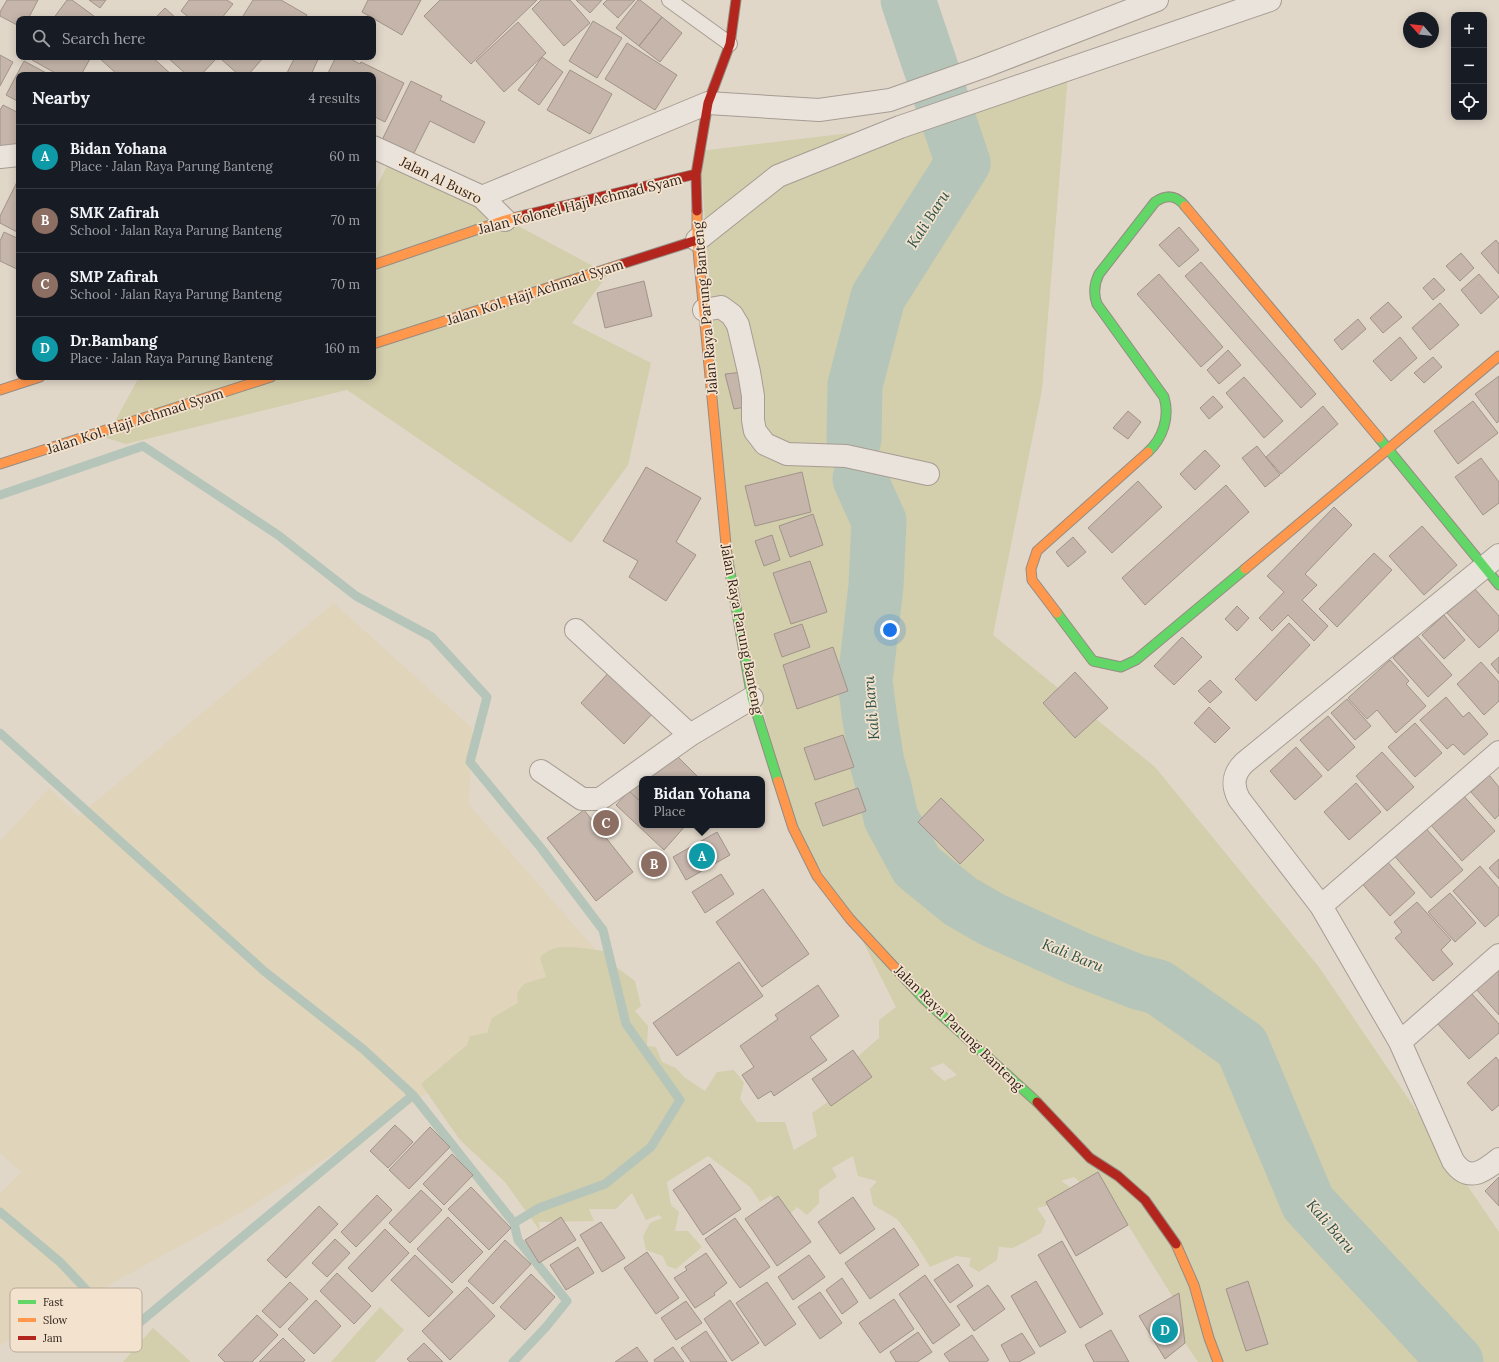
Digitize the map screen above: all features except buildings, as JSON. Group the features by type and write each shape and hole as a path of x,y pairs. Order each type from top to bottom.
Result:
{"street":[{"name":"Jalan Raya Parung Banteng","path":"736,0 730,44 708,103 696,174 698,240 726,549 752,698 793,828 817,876 850,919 925,1000 1044,1109 1090,1158 1118,1176 1145,1200 1174,1239 1194,1285 1209,1338 1218,1362"},
{"path":"482,197 708,103 818,110 890,100 983,67 1157,0"},
{"path":"698,240 778,176 900,127 1270,0"},
{"name":"Jalan Al Busro","path":"376,148 482,197 505,220"},
{"path":"0,157 16,155"},
{"name":"Jalan Kolonel Haji Achmad Syam","path":"376,264 505,220 696,174"},
{"path":"1499,356 1388,449 1136,660 1127,665 1121,667 1093,661 1032,580 1030,575 1030,566 1037,551 1151,449 1161,435 1168,409 1164,397 1097,304 1093,291 1095,280 1099,274 1155,202 1163,197 1171,196 1179,199 1388,449 1492,561 1499,584"},
{"name":"Jalan Kol. Haji Achmad Syam","path":"376,343 698,240"},
{"path":"704,310 721,306 732,315 738,325 751,384 755,431 765,444 787,454 846,456 928,474"},
{"path":"0,390 31,380"},
{"name":"Jalan Kol. Haji Achmad Syam","path":"0,464 262,380"},
{"path":"1492,561 1244,763 1236,773 1234,783 1238,799 1321,906 1400,1042 1457,1167 1466,1173 1473,1174 1482,1172 1499,1159"},
{"path":"576,630 690,735"},
{"path":"541,771 582,799 600,799 690,735 752,698"},
{"path":"1321,906 1499,752"},
{"path":"1400,1042 1499,955"}],"lane":[{"path":"670,0 730,44"}],"shaded area":[{"path":"1068,74 1042,390 993,635 1155,767 1319,967 1499,1232 1499,1362 1198,1362 1185,1343 1172,1296 1128,1225 1074,1177 1061,1181 1070,1187 1053,1204 1037,1208 1046,1221 1041,1233 1013,1248 999,1247 997,1260 979,1272 969,1266 971,1258 956,1256 930,1267 913,1240 897,1219 873,1205 870,1189 877,1181 858,1176 853,1156 832,1168 837,1177 819,1190 819,1203 807,1215 797,1207 789,1215 782,1215 771,1195 760,1202 750,1187 708,1156 667,1182 671,1205 679,1212 675,1231 688,1231 702,1247 676,1269 667,1266 663,1256 646,1250 643,1236 650,1223 662,1218 659,1215 646,1220 632,1193 616,1209 589,1209 594,1221 539,1222 540,1231 505,1182 460,1140 421,1084 467,1045 470,1036 487,1033 492,1018 518,1003 517,993 524,984 546,977 540,958 545,952 561,947 604,951 612,964 635,981 641,1006 635,1011 648,1026 647,1046 656,1047 662,1062 676,1068 684,1077 705,1091 717,1072 734,1070 744,1083 740,1099 757,1122 785,1122 794,1150 817,1136 812,1113 846,1089 840,1072 879,1038 879,1020 896,1007 850,916 792,825 731,582 700,151 900,127","holes":["943,1063 957,1075 944,1081 930,1068"]},
{"path":"391,158 608,274 572,323 651,363 628,465 571,543 347,390 126,444 106,438 137,380 376,380 376,188"},
{"path":"334,603 472,728 469,805 595,949 475,1063 242,1212 104,1288 10,1288 10,1340 0,1345 0,1194 21,1172 0,1153 0,841 49,788 78,816"},
{"path":"380,1307 404,1330 375,1362 331,1362"},
{"path":"153,1328 191,1362 123,1362 132,1352 142,1352 142,1340"}],"waterway":[{"name":"Kali Baru","path":"854,439 855,385 878,297 963,163 908,0"},
{"path":"0,495 143,446 278,535 356,596 432,637 487,697 470,762 541,848 603,930 626,1024 680,1100 651,1147 605,1184 539,1208 514,1223"},
{"name":"Kali Baru","path":"860,479 879,521 876,586 865,681 869,713 877,763 891,818 917,866 960,901 991,919 1079,959 1138,982 1158,987 1242,1046 1308,1203 1456,1362"},
{"path":"0,733 264,971 363,1049 413,1095 514,1223 518,1240 567,1301 546,1327 513,1362"},
{"path":"142,1321 413,1095"},
{"path":"0,1212 60,1262 85,1288"}],"traffic: fast":[{"path":"1148,452 1158,440 1164,427 1166,420 1166,405 1164,397 1097,304 1095,285 1099,274 1155,202 1159,199 1171,197 1182,202 1185,206"},
{"path":"1379,438 1499,585"},
{"path":"727,555 752,698 778,781"},
{"path":"1057,613 1093,661 1121,667 1136,660 1245,569"},
{"path":"898,971 925,1000 1037,1102"}],"traffic: slow":[{"path":"1185,206 1379,438"},
{"path":"697,211 697,240 727,555"},
{"path":"376,264 505,220 525,215"},
{"path":"376,343 622,264"},
{"path":"1245,569 1499,356"},
{"path":"0,390 31,380"},
{"path":"0,464 262,380"},
{"path":"1057,613 1032,580 1031,569 1037,551 1148,452"},
{"path":"778,781 793,828 817,876 850,919 898,971"},
{"path":"1176,1244 1194,1285 1209,1338 1218,1362"}],"traffic: jam":[{"path":"697,211 696,174 708,103 730,44 736,0"},
{"path":"525,215 696,174"},
{"path":"622,264 697,240"},
{"path":"1037,1102 1090,1158 1118,1176 1145,1200 1176,1244"}],"place":[{"name":"SMP Zafirah","path":"606,823"},
{"name":"Bidan Yohana","path":"702,856"},
{"name":"SMK Zafirah","path":"654,864"},
{"name":"Dr.Bambang","path":"1165,1330"}]}
